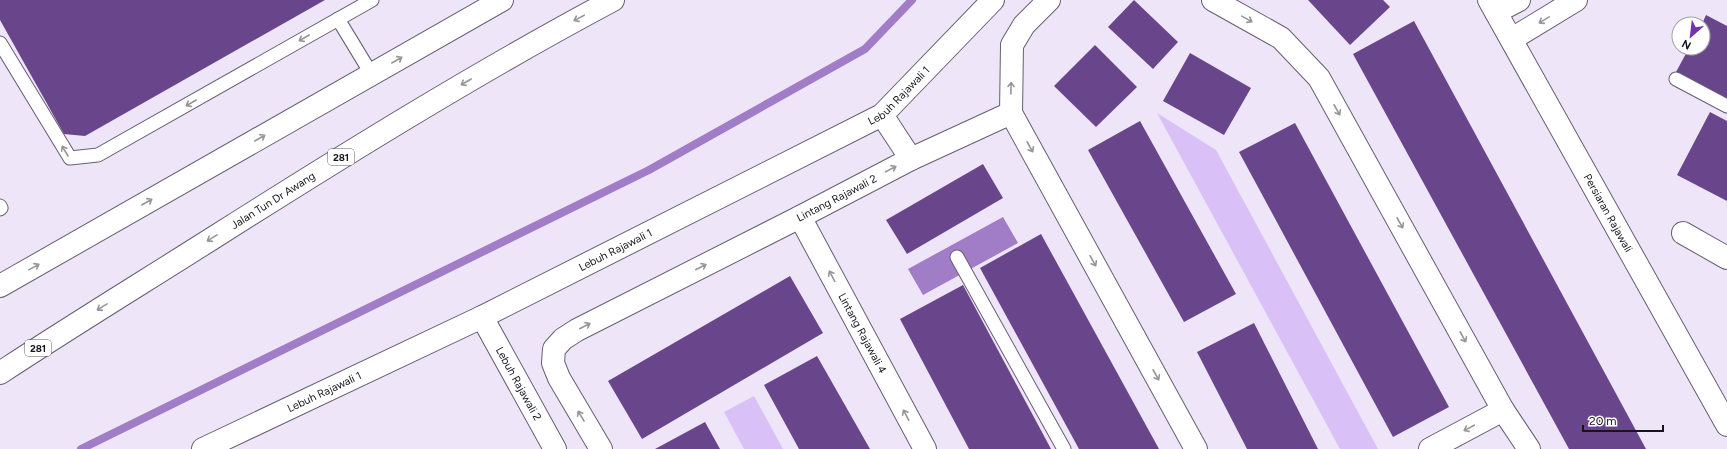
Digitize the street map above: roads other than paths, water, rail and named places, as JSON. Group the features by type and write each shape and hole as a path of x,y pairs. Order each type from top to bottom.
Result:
{"street":[{"path":"0,286 502,0"},
{"name":"Jalan Tun Dr Awang","path":"0,373 75,324 319,171 464,83 613,0"},
{"name":"Lebuh Rajawali 1","path":"203,449 482,318 882,115 993,0"},
{"path":"1049,0 1024,25 1012,45 1011,113 1196,449"},
{"path":"1213,0 1281,38 1319,78 1503,410 1529,449"},
{"path":"1493,6 1519,0"},
{"path":"1512,39 1576,0"},
{"name":"Persiaran Rajawali","path":"1493,6 1727,425"},
{"name":"Lintang Rajawali 2","path":"601,449 559,378 553,364 554,349 563,339 577,330 911,159 1011,113"},
{"path":"882,115 911,159"},
{"name":"Lintang Rajawali 4","path":"800,217 925,449"},
{"path":"1683,233 1727,258"},
{"name":"Lebuh Rajawali 2","path":"482,318 555,449"},
{"path":"1430,449 1503,410"}],"lane":[{"path":"0,43 70,158 98,155 372,0"},
{"path":"338,19 372,75"},
{"path":"1676,79 1727,106"},
{"path":"957,257 1064,449"}],"waterway":[{"path":"81,449 649,170 865,49 912,0"}]}
